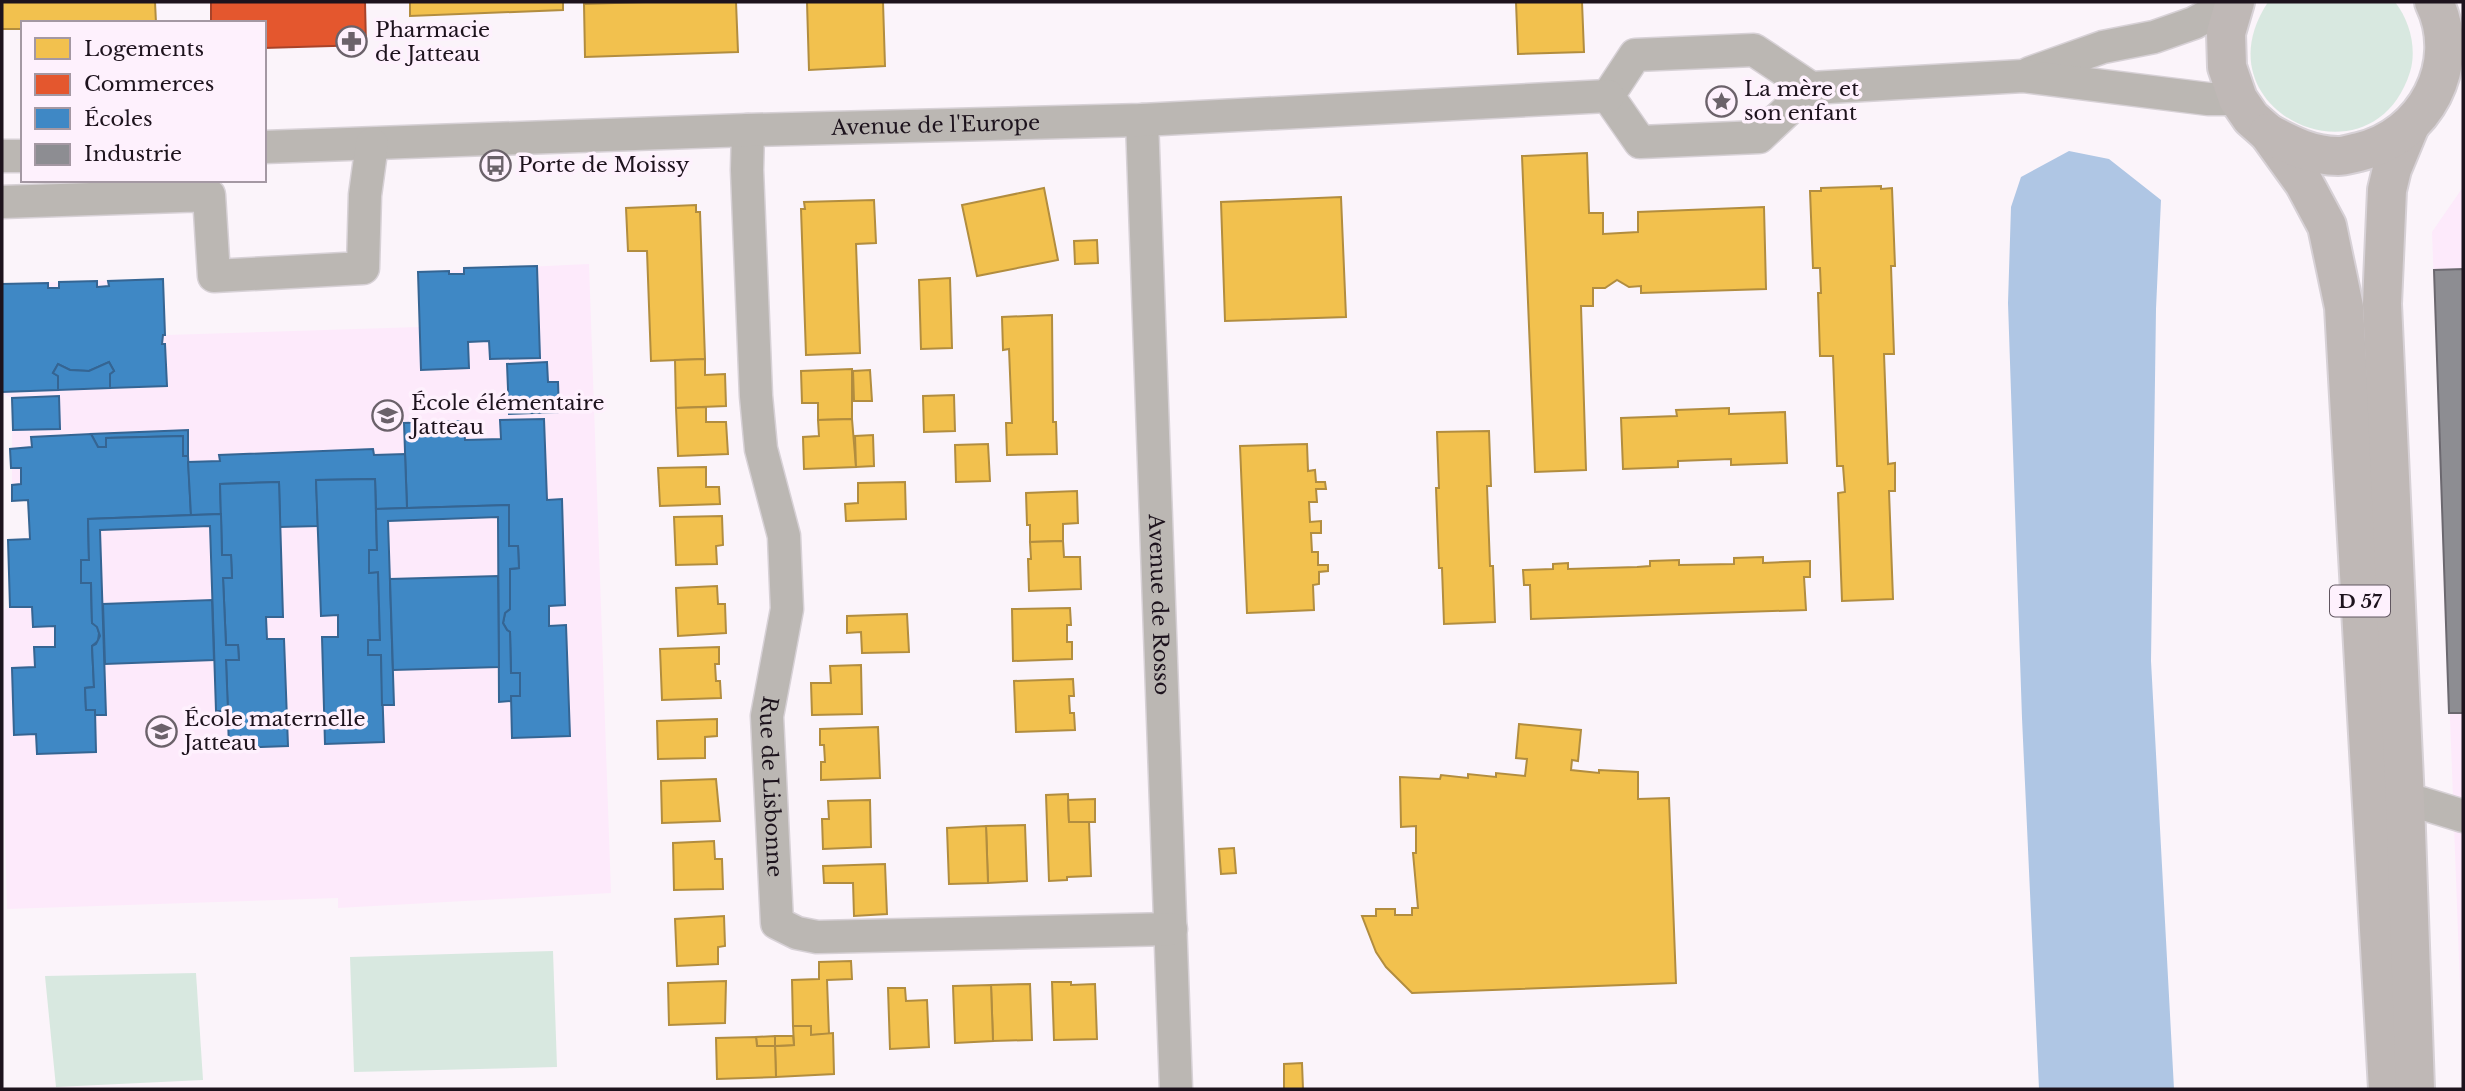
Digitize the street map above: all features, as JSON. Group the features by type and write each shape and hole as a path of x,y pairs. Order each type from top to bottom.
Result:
{"main road":[{"path":"2234,2 2226,33 2227,67 2238,99 2251,118 2268,133 2301,150 2339,156 2377,148 2409,128 2426,108 2438,85 2445,50 2441,15 2434,2"},
{"name":"D 57","path":"2409,128 2392,169 2387,190 2382,304 2415,1089"},
{"name":"D 57","path":"2268,133 2304,183 2327,226 2344,307 2388,1089"}],"street":[{"path":"2023,76 2103,47 2154,37 2194,23 2234,2"},
{"path":"1811,88 1759,137 1653,142 1640,142 1608,96 1635,55 1754,50 1811,88 2023,76 2208,99 2238,99"},
{"name":"Avenue de l'Europe","path":"266,147 748,130 1142,120 1608,96"},
{"name":"Avenue de Rosso","path":"1142,120 1176,1089"},
{"name":"Rue de Lisbonne","path":"748,130 756,396 761,449 784,536 786,609 767,716 777,923 797,933 817,937 1171,929"},
{"path":"2,202 209,195 214,276 363,268 365,195 372,144"},
{"path":"2,156 21,156"},
{"path":"2405,802 2421,803 2463,816"}],"shaded area":[{"path":"2268,2 2395,2 2408,26 2413,54 2410,72 2390,108 2362,127 2329,132 2297,123 2271,104 2254,76 2252,42"},
{"path":"2463,187 2463,1068 2432,232"},
{"path":"589,264 611,893 338,908 338,898 7,909 2,611 10,607 8,540 30,538 28,501 12,501 12,398 2,393 2,284 163,279 166,335 419,327 418,272"},
{"path":"553,951 557,1067 354,1072 350,957"},
{"path":"196,973 203,1080 56,1087 45,976"}],"water":[{"path":"2069,151 2109,159 2161,200 2156,309 2151,661 2174,1089 2039,1089 2022,718 2008,303 2011,207 2021,177"}],"building: Logements":[{"path":"2,2 155,2 156,21 21,21 21,29 2,29"},
{"path":"410,2 563,2 563,10 410,16"},
{"path":"736,2 738,52 585,57 584,4"},
{"path":"807,2 883,2 885,66 809,70"},
{"path":"1516,2 1582,2 1584,52 1518,54"},
{"path":"1587,153 1589,213 1603,213 1603,234 1638,232 1638,212 1764,207 1766,289 1641,293 1641,286 1629,287 1617,280 1605,288 1593,288 1593,306 1581,306 1586,470 1535,472 1522,156"},
{"path":"1881,186 1881,189 1892,188 1895,266 1891,266 1894,354 1884,354 1888,464 1895,463 1895,491 1889,491 1893,599 1842,601 1838,493 1845,492 1843,466 1837,466 1833,356 1820,356 1820,268 1813,268 1810,191 1821,191 1821,188"},
{"path":"1044,188 1058,260 977,276 962,205"},
{"path":"1341,197 1346,317 1225,321 1221,202"},
{"path":"874,200 876,243 856,244 860,353 806,355 801,209 805,209 804,202"},
{"path":"696,205 696,212 700,212 705,359 651,361 647,251 628,251 626,208"},
{"path":"1097,240 1098,263 1075,264 1074,241"},
{"path":"950,278 952,348 921,349 919,280"},
{"path":"1052,315 1053,422 1056,422 1057,454 1007,455 1006,423 1012,423 1009,349 1003,350 1002,317"},
{"path":"705,359 705,375 725,374 726,406 676,408 675,360"},
{"path":"852,369 852,419 818,420 818,403 802,403 801,371"},
{"path":"870,370 872,401 854,401 853,371"},
{"path":"954,395 955,431 924,432 923,396"},
{"path":"706,407 706,422 726,422 728,454 678,456 676,408"},
{"path":"1729,408 1729,414 1785,412 1787,463 1731,465 1731,459 1678,461 1678,467 1623,469 1621,418 1677,416 1676,410"},
{"path":"852,419 856,467 804,469 803,437 819,436 818,420"},
{"path":"1489,431 1491,486 1487,486 1495,622 1444,624 1436,488 1439,488 1437,432"},
{"path":"873,435 874,466 856,467 855,436"},
{"path":"988,444 990,481 956,482 955,445"},
{"path":"1307,444 1308,471 1315,470 1316,482 1325,482 1326,489 1316,489 1317,502 1309,502 1310,522 1321,521 1321,533 1311,533 1312,552 1318,552 1318,565 1328,565 1328,571 1319,572 1319,584 1313,585 1314,610 1247,613 1240,446"},
{"path":"706,467 706,487 719,487 720,504 660,506 658,468"},
{"path":"905,482 906,519 846,521 845,504 858,503 858,483"},
{"path":"1077,491 1078,523 1063,524 1063,541 1030,542 1026,493"},
{"path":"722,516 723,545 716,546 717,564 676,565 674,517"},
{"path":"1063,541 1064,557 1080,557 1081,589 1029,591 1030,542"},
{"path":"1763,557 1763,563 1810,561 1810,577 1804,577 1806,610 1531,619 1530,585 1524,585 1523,570 1553,569 1553,564 1568,563 1568,569 1650,566 1650,561 1679,560 1679,565 1734,564 1734,558"},
{"path":"717,586 718,604 725,604 726,633 678,636 676,588"},
{"path":"1070,608 1071,625 1067,625 1067,642 1072,642 1072,659 1013,661 1012,609"},
{"path":"907,614 909,652 862,653 861,632 847,633 847,616"},
{"path":"719,647 719,664 715,664 721,698 662,700 660,649"},
{"path":"861,665 862,714 812,715 811,683 831,683 830,666"},
{"path":"1073,679 1074,696 1069,696 1075,730 1016,732 1014,681"},
{"path":"717,719 717,736 705,737 705,758 658,759 657,721"},
{"path":"1519,724 1581,730 1578,761 1572,760 1571,770 1599,773 1599,770 1638,772 1638,799 1669,798 1676,983 1412,993 1386,967 1376,952 1362,916 1376,916 1376,909 1395,909 1395,915 1412,915 1412,908 1418,908 1413,853 1416,853 1416,826 1401,827 1400,777 1440,779 1441,775 1468,778 1468,774 1496,777 1496,773 1525,776 1527,759 1516,758"},
{"path":"878,727 880,778 821,780 821,762 825,762 824,745 820,745 820,729"},
{"path":"716,779 720,821 662,823 661,781"},
{"path":"1068,794 1069,822 1089,822 1091,876 1049,881 1046,795"},
{"path":"1095,799 1095,822 1069,822 1068,800"},
{"path":"870,800 871,847 823,849 822,819 829,819 828,801"},
{"path":"1025,825 1027,881 988,883 986,826"},
{"path":"986,826 988,883 949,884 947,828"},
{"path":"714,841 715,859 722,859 723,889 674,890 673,843"},
{"path":"1234,848 1236,873 1221,874 1219,849"},
{"path":"885,864 887,914 854,916 853,883 824,883 823,866"},
{"path":"724,916 725,946 718,947 718,964 677,966 675,919"},
{"path":"851,961 852,979 827,980 829,1034 811,1035 811,1026 793,1026 792,980 819,979 819,962"},
{"path":"726,981 725,1023 669,1025 668,983"},
{"path":"1052,982 1071,982 1071,985 1095,984 1097,1039 1054,1040"},
{"path":"1030,984 1032,1040 993,1041 991,985"},
{"path":"991,985 993,1041 955,1043 953,986"},
{"path":"888,988 905,988 906,1001 927,1000 929,1047 890,1049"},
{"path":"793,1026 811,1026 811,1035 833,1033 834,1074 776,1077 775,1046 794,1045"},
{"path":"775,1036 775,1046 757,1046 756,1037"},
{"path":"775,1036 793,1036 794,1045 775,1046"},
{"path":"756,1037 757,1046 775,1046 776,1077 717,1079 716,1038"},
{"path":"1302,1063 1303,1089 1284,1089 1284,1064"}],"building: Commerces":[{"path":"211,2 365,2 366,45 266,48 266,21 211,21"}],"building: Écoles":[{"path":"537,266 540,358 490,359 489,341 468,342 469,368 421,370 418,272 449,271 449,274 464,274 464,268"},
{"path":"163,279 165,335 162,344 165,344 167,386 110,388 110,374 114,371 109,362 89,371 70,370 58,364 53,373 58,376 58,390 2,392 2,284 48,283 48,288 59,288 59,282 97,281 97,287 109,286 108,281"},
{"path":"109,362 114,371 110,374 110,388 58,390 58,376 53,373 58,364 70,370 89,371"},
{"path":"547,362 548,382 558,382 559,412 509,414 507,364"},
{"path":"59,396 60,429 13,430 12,398"},
{"path":"544,419 547,500 562,499 565,605 549,606 549,626 566,625 570,736 512,738 511,696 520,696 520,673 511,673 510,632 503,623 505,613 510,609 510,569 519,568 518,546 509,546 509,505 407,508 404,423 464,421 465,440 501,439 500,420"},
{"path":"188,430 188,456 183,456 183,436 106,438 106,447 98,447 91,434"},
{"path":"91,434 98,447 106,447 106,438 183,436 183,456 188,456 191,515 88,519 89,560 81,560 81,583 91,583 92,623 97,626 99,633 98,641 92,646 94,687 85,688 86,710 95,710 96,752 37,754 36,734 14,735 12,668 35,667 34,647 55,647 55,626 33,627 32,607 10,607 8,540 30,539 28,500 12,501 12,485 21,484 21,468 11,468 10,449 32,447 31,437"},
{"path":"373,449 374,455 405,454 407,508 376,509 375,479 316,480 318,526 280,527 279,482 220,484 221,514 191,515 188,462 220,461 219,455"},
{"path":"375,479 377,550 369,550 369,573 378,572 380,640 368,640 368,655 381,655 384,742 325,744 322,637 338,637 338,615 321,616 316,480"},
{"path":"279,482 283,617 266,617 267,639 284,639 288,746 229,748 226,660 239,660 238,645 226,645 223,578 232,578 231,555 222,555 220,484"},
{"path":"509,505 509,546 518,546 519,568 510,569 510,609 505,613 503,623 510,632 511,673 520,673 520,696 511,696 511,701 499,702 498,517 388,521 394,705 382,705 381,655 368,655 368,640 380,640 378,572 369,573 369,550 377,550 376,509"},
{"path":"221,514 222,555 231,555 232,578 223,578 226,645 238,645 239,660 226,660 228,711 216,711 210,526 100,530 106,715 95,715 95,710 86,710 85,688 94,687 92,646 100,636 97,627 92,623 91,583 81,583 81,560 89,560 88,519"},
{"path":"498,576 499,667 393,670 390,579"},
{"path":"212,600 214,660 105,664 103,604"}],"building: Industrie":[{"path":"2463,269 2463,713 2449,713 2434,270"}],"place":[{"name":"Pharmacie de Jatteau","path":"352,42"},
{"name":"La mère et son enfant","path":"1721,101"},
{"name":"Porte de Moissy","path":"495,165"},
{"name":"École élémentaire Jatteau","path":"388,415"},
{"name":"École maternelle Jatteau","path":"161,731"}]}
